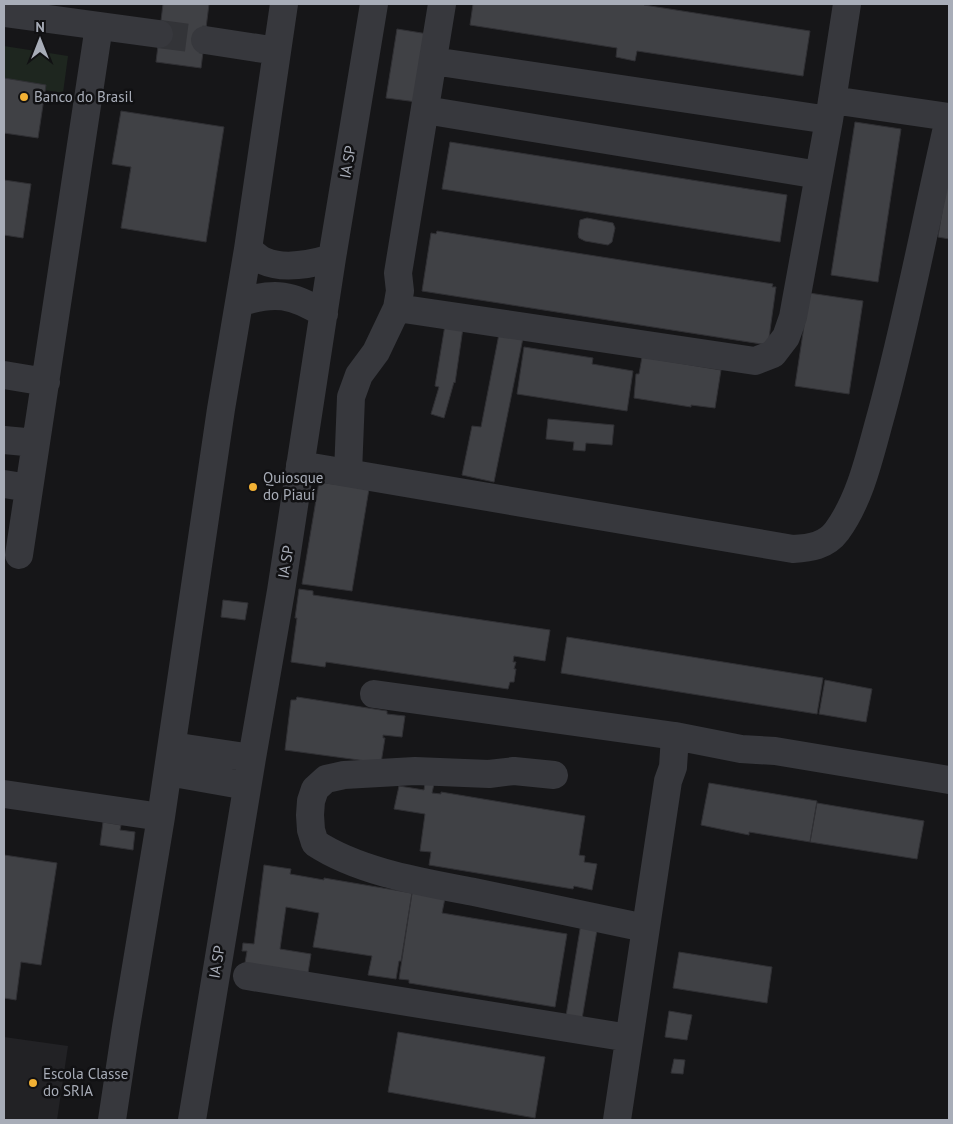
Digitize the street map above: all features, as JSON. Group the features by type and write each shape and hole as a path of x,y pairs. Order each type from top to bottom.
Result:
{"street":[{"path":"112,1120 170,759 221,410 248,249 284,4"},
{"name":"IA SP","path":"192,1120 281,592 332,258 374,4"},
{"path":"348,473 351,397 359,375 376,352 397,308 400,291 398,273 442,4"},
{"path":"397,308 755,361 773,354 786,337 793,317 831,110 847,4"},
{"path":"4,13 159,34"},
{"path":"15,543 17,486 36,443 99,26"},
{"path":"205,40 277,51"},
{"path":"300,466 793,549 811,547 826,542 836,532 848,511 866,468 896,362 949,118 831,110 433,61"},
{"path":"425,110 819,175"},
{"path":"248,249 264,261 281,264 315,263 332,258"},
{"path":"239,303 255,298 283,296 304,302 324,314"},
{"path":"4,375 46,382"},
{"path":"4,440 36,443"},
{"path":"374,694 675,736 741,749 775,751 949,780"},
{"path":"617,1120 668,781 673,767 675,736"},
{"path":"170,759 252,758"},
{"path":"170,759 247,786"},
{"path":"554,775 514,771 464,774 415,771 344,775 326,779 315,789 311,802 311,830 315,843 329,853 354,863 419,881 645,928"},
{"path":"4,794 161,817"},
{"path":"247,976 629,1038"}],"shaded area":[{"path":"4,46 68,56 63,93 4,84"},
{"name":"Escola Classe do SRIA","path":"4,1037 68,1046 57,1120 4,1120"}],"building":[{"path":"163,4 209,4 201,68 156,62"},
{"path":"473,4 644,4 810,31 803,76 637,51 635,61 616,57 617,48 470,25"},
{"path":"397,29 428,34 417,102 386,98"},
{"name":"Banco do Brasil","path":"4,78 46,85 38,138 4,133"},
{"path":"121,111 224,127 206,242 121,228 131,167 112,164"},
{"path":"855,122 901,129 878,282 831,275"},
{"path":"450,142 787,195 780,242 442,189"},
{"path":"949,168 949,239 938,237"},
{"path":"4,180 31,184 23,238 4,235"},
{"path":"587,218 613,223 615,228 612,242 608,245 585,241 579,238 580,220"},
{"path":"437,231 773,284 772,287 776,287 768,345 422,291 431,233 436,234"},
{"path":"809,293 863,301 849,394 795,386"},
{"path":"445,325 463,328 455,383 444,418 431,414 439,387 435,386"},
{"path":"499,334 523,338 494,482 462,475 472,426 481,427"},
{"path":"524,347 593,358 592,364 633,371 627,411 517,394"},
{"path":"642,357 721,370 715,408 691,405 691,407 634,398 636,374 639,374"},
{"path":"548,419 614,425 612,445 586,443 585,451 573,450 574,442 546,439"},
{"path":"319,482 369,489 352,591 302,584"},
{"path":"299,589 313,591 313,595 550,630 545,661 514,656 513,662 516,662 514,669 516,669 514,682 510,682 508,689 326,662 325,667 291,662"},
{"path":"223,600 248,603 245,620 221,617"},
{"path":"567,637 823,678 817,714 561,673"},
{"path":"825,680 872,689 866,722 819,714"},
{"path":"297,697 387,711 387,714 405,716 402,737 383,735 383,738 385,738 381,763 285,750 291,700 296,700"},
{"path":"425,783 434,784 432,793 441,794 441,792 585,816 579,855 585,856 584,862 597,864 592,890 574,886 573,889 429,865 431,852 420,851 425,814 394,809 399,786 424,790"},
{"path":"709,783 817,801 810,842 749,832 749,835 701,825"},
{"path":"817,803 924,821 917,859 810,842"},
{"path":"103,822 121,825 120,830 135,832 133,850 100,845"},
{"path":"4,855 57,863 41,965 21,962 16,1000 4,998"},
{"path":"264,865 291,869 290,874 412,893 401,961 399,961 396,979 368,975 372,956 313,947 319,913 286,907 280,949 311,954 308,973 245,963 247,951 242,951 243,943 254,944"},
{"path":"412,893 445,898 442,913 567,934 555,1007 409,983 409,980 399,979"},
{"path":"581,923 597,930 582,1019 566,1016"},
{"path":"679,952 772,967 767,1003 673,988"},
{"path":"669,1011 692,1015 687,1040 665,1037"},
{"path":"398,1032 545,1057 535,1118 388,1092"},
{"path":"674,1059 685,1060 683,1074 671,1073"}],"tunnel":[{"path":"159,34 205,40"}],"place":[{"name":"Banco do Brasil","path":"24,97"},
{"name":"Quiosque do Piauí","path":"253,487"},
{"name":"Escola Classe do SRIA","path":"33,1083"}]}
